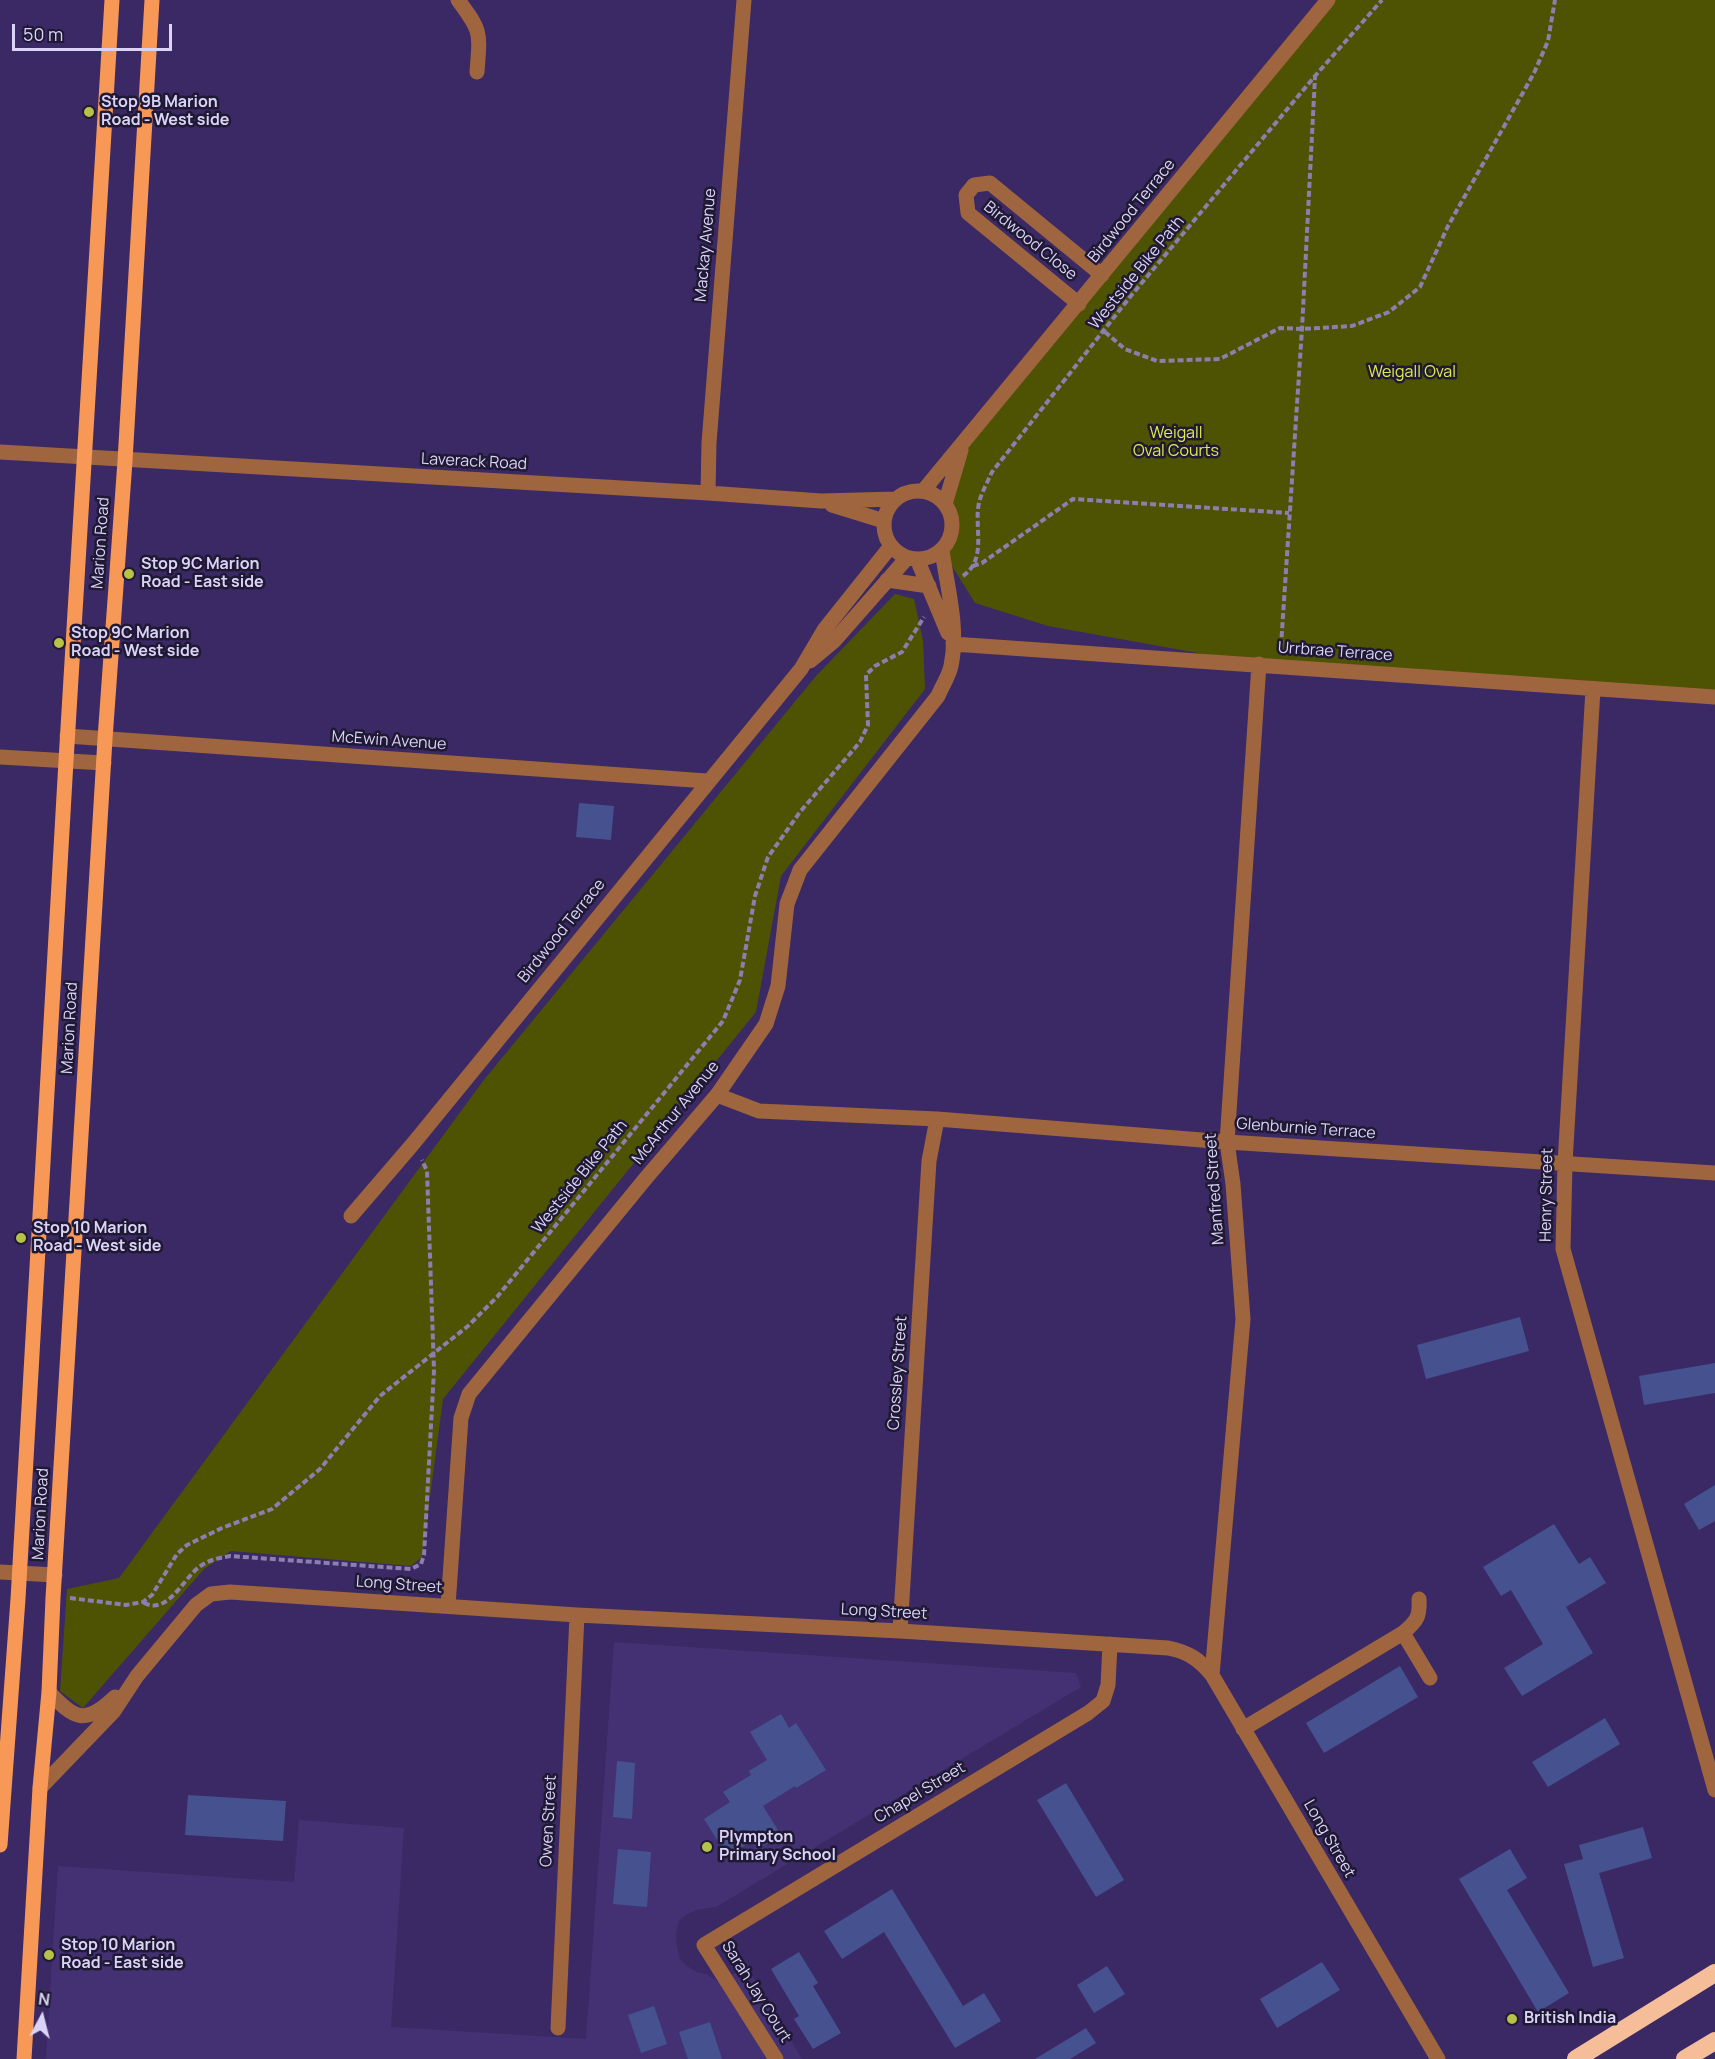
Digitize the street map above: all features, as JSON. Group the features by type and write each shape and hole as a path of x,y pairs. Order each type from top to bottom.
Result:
{"highway":[{"path":"1576,2059 1715,1973"},
{"path":"1685,2059 1715,2041"}],"main road":[{"name":"Marion Road","path":"0,1845 6,1667 19,1574 112,0"},
{"name":"Marion Road","path":"24,2059 40,1788 49,1692 105,739 125,460 152,0"}],"street":[{"path":"458,0 477,29 479,41 477,72"},
{"name":"Mackay Avenue","path":"708,493 709,442 744,0"},
{"name":"Birdwood Terrace","path":"923,491 1328,0"},
{"name":"Birdwood Close","path":"1079,304 968,213 966,195 974,185 990,183 1102,275"},
{"name":"Birdwood Terrace","path":"945,504 963,444"},
{"name":"Laverack Road","path":"0,452 821,501 896,499"},
{"path":"912,558 931,557 942,550 952,531 951,518 945,504 935,496 923,491 906,493 896,499 888,509 884,530 891,546 912,558 929,586 953,644"},
{"name":"Laverack Road","path":"821,501 884,521"},
{"name":"Birdwood Terrace","path":"351,1216 412,1145 707,781 801,669 824,630 891,546"},
{"name":"McArthur Avenue","path":"448,1606 461,1418 469,1394 717,1095 766,1024 778,986 787,904 800,870 938,696 950,668 953,644 951,603 942,550"},
{"name":"Birdwood Terrace","path":"801,669 834,641 886,580 912,558"},
{"path":"886,580 929,586"},
{"name":"Urrbrae Terrace","path":"953,644 1715,697"},
{"name":"Manfred Street","path":"1212,1675 1243,1319 1233,1184 1227,1142 1259,664"},
{"name":"Henry Street","path":"1593,689 1565,1163 1563,1249 1715,1790"},
{"name":"McEwin Avenue","path":"68,736 707,781"},
{"path":"0,757 104,763"},
{"name":"Glenburnie Terrace","path":"717,1095 759,1111 937,1119 1227,1142 1715,1173"},
{"name":"Crossley Street","path":"900,1630 929,1161 937,1119"},
{"path":"0,1572 55,1575"},
{"name":"Long Street","path":"49,1692 69,1711 82,1717 95,1713 105,1707 137,1676 196,1605 211,1594 230,1592 577,1615 900,1630 1168,1648 1186,1652 1200,1661 1212,1675 1438,2059"},
{"path":"1243,1729 1403,1633 1416,1622 1419,1599"},
{"name":"Owen Street","path":"558,2028 577,1615"},
{"path":"1403,1633 1430,1678"},
{"name":"Chapel Street","path":"704,1945 1088,1713 1103,1701 1108,1685 1110,1644"},
{"name":"Long Street","path":"40,1788 114,1711 137,1676"},
{"name":"Sarah Jay Court","path":"704,1945 776,2059"}],"path":[{"name":"Westside Bike Path","path":"972,566 979,545 977,516 980,499 992,472 1105,332 1130,297 1315,76 1382,0"},
{"path":"1105,332 1125,349 1158,361 1220,359 1280,328 1352,326 1389,312 1420,287 1448,226 1534,74 1548,41 1555,0"},
{"path":"1281,646 1302,329 1315,76"},
{"path":"956,580 972,566 981,563 1073,499 1289,513"},
{"name":"Westside Bike Path","path":"143,1602 152,1595 177,1554 187,1545 222,1528 272,1509 320,1469 380,1396 468,1326 497,1297 723,1022 740,980 754,896 768,857 800,812 860,742 868,725 866,675 874,666 902,652 928,607"},
{"path":"72,1598 126,1605 143,1602 151,1606 161,1604 202,1564 230,1556 411,1569 421,1564 424,1555 433,1353 427,1171 420,1155 412,1145"}],"shaded area":[{"name":"Plympton Primary School","path":"614,1642 1076,1673 1081,1687 716,1907 696,1910 679,1921 676,1934 680,1959 687,1966 718,1982 747,1967 802,2059 46,2059 58,1866 294,1882 299,1820 404,1828 391,2027 586,2039"}],"green space":[{"name":"Weigall Oval","path":"1328,0 1715,0 1715,695 1259,664 1048,626 975,603 942,550 951,527 945,504 963,444"},
{"path":"895,594 914,599 923,640 925,689 781,876 756,1012 443,1399 422,1557 411,1566 231,1551 204,1569 83,1708 60,1691 67,1589 119,1578 483,1081 816,676"}],"building":[{"path":"579,803 614,806 611,840 576,837"},
{"path":"1520,1317 1529,1351 1426,1379 1417,1345"},
{"path":"1715,1363 1715,1393 1644,1405 1639,1376"},
{"path":"1715,1485 1715,1521 1699,1530 1684,1504"},
{"path":"1554,1524 1579,1564 1590,1557 1606,1583 1566,1607 1593,1653 1522,1696 1504,1668 1543,1644 1511,1590 1501,1596 1483,1567"},
{"path":"1400,1666 1418,1697 1324,1753 1306,1723"},
{"path":"781,1714 789,1728 796,1723 826,1770 763,1806 781,1835 757,1850 752,1841 727,1856 704,1819 730,1802 723,1792 751,1775 749,1771 767,1760 750,1732"},
{"path":"1605,1718 1620,1744 1548,1787 1532,1762"},
{"path":"617,1761 635,1763 632,1819 613,1817"},
{"path":"1066,1783 1124,1880 1096,1897 1037,1800"},
{"path":"188,1795 286,1801 283,1841 185,1835"},
{"path":"1643,1827 1652,1858 1599,1873 1624,1958 1593,1967 1564,1864 1583,1859 1579,1845"},
{"path":"618,1849 651,1852 647,1907 613,1904"},
{"path":"1510,1849 1527,1878 1507,1890 1569,1993 1538,2012 1459,1879"},
{"path":"892,1889 963,2006 984,1993 1001,2021 955,2048 884,1932 842,1959 824,1931"},
{"path":"799,1952 818,1983 813,1986 841,2033 813,2049 794,2019 799,2016 771,1969"},
{"path":"1322,1962 1340,1990 1277,2028 1260,1999"},
{"path":"1107,1966 1125,1994 1094,2013 1077,1985"},
{"path":"654,2006 667,2044 641,2053 628,2015"},
{"path":"710,2022 722,2059 688,2059 679,2032"},
{"path":"1086,2028 1096,2043 1070,2059 1035,2059"}],"place":[{"name":"Stop 9B Marion Road - West side","path":"89,112"},
{"name":"Stop 9C Marion Road - East side","path":"129,574"},
{"name":"Stop 9C Marion Road - West side","path":"59,643"},
{"name":"Stop 10 Marion Road - West side","path":"21,1238"},
{"name":"Plympton Primary School","path":"707,1847"},
{"name":"Stop 10 Marion Road - East side","path":"49,1955"},
{"name":"British India","path":"1512,2019"}],"park label":[{"name":"Weigall Oval Courts","path":"1176,443"}]}
